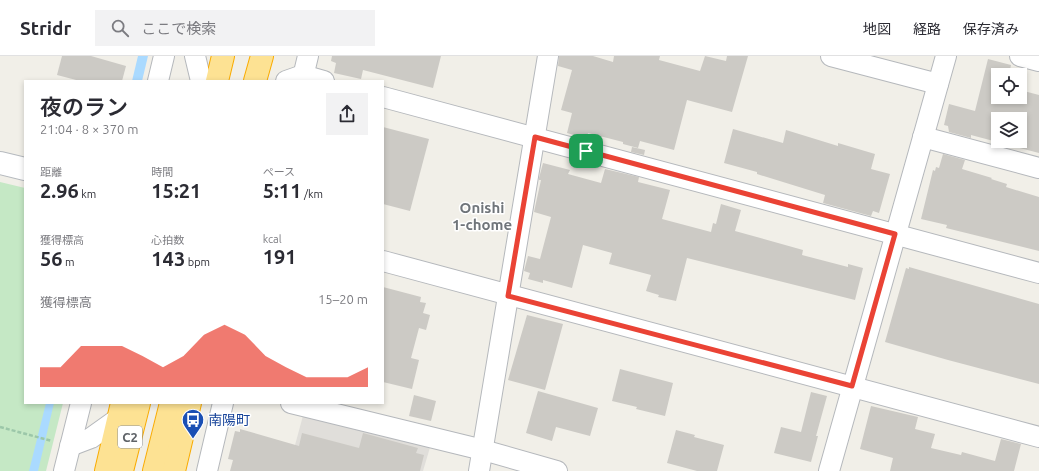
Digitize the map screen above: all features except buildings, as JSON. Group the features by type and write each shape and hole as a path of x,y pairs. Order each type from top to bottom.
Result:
{"highway":[{"path":"203,80 209,56"},
{"path":"217,80 223,56"},
{"path":"249,80 255,56"},
{"path":"255,80 262,56"},
{"path":"267,80 273,56"},
{"name":"C2","path":"122,471 139,404"},
{"name":"C2","path":"154,471 170,404"},
{"path":"174,471 190,404"},
{"path":"106,471 120,410"}],"street":[{"path":"158,80 164,56"},
{"path":"195,56 203,80"},
{"path":"308,56 297,79 310,80"},
{"path":"479,471 548,56"},
{"path":"831,56 938,84"},
{"path":"829,471 946,56"},
{"path":"1020,56 1039,61"},
{"path":"384,97 1039,273"},
{"path":"923,137 1039,168"},
{"path":"0,163 24,170"},
{"path":"384,261 508,296 852,386 1039,437"},
{"path":"64,471 62,444 81,404"},
{"path":"207,471 223,404"},
{"path":"295,404 483,450 556,471"},
{"path":"62,444 91,438 120,410"}],"path":[{"path":"0,427 62,444"}],"shaded area":[{"path":"304,412 431,444 423,471 288,471"}],"green space":[{"path":"0,182 24,188 24,404 63,404 46,471 0,471"}],"water":[{"path":"138,56 148,56 142,80 132,80"},
{"path":"46,404 54,404 38,471 29,471"}],"place":[{"name":"南陽町","path":"193,440"}],"district":[{"name":"Onishi 1-chome","path":"482,216"}],"route":[{"path":"535,137 586,151 895,234 852,386 508,296 535,137"}]}
